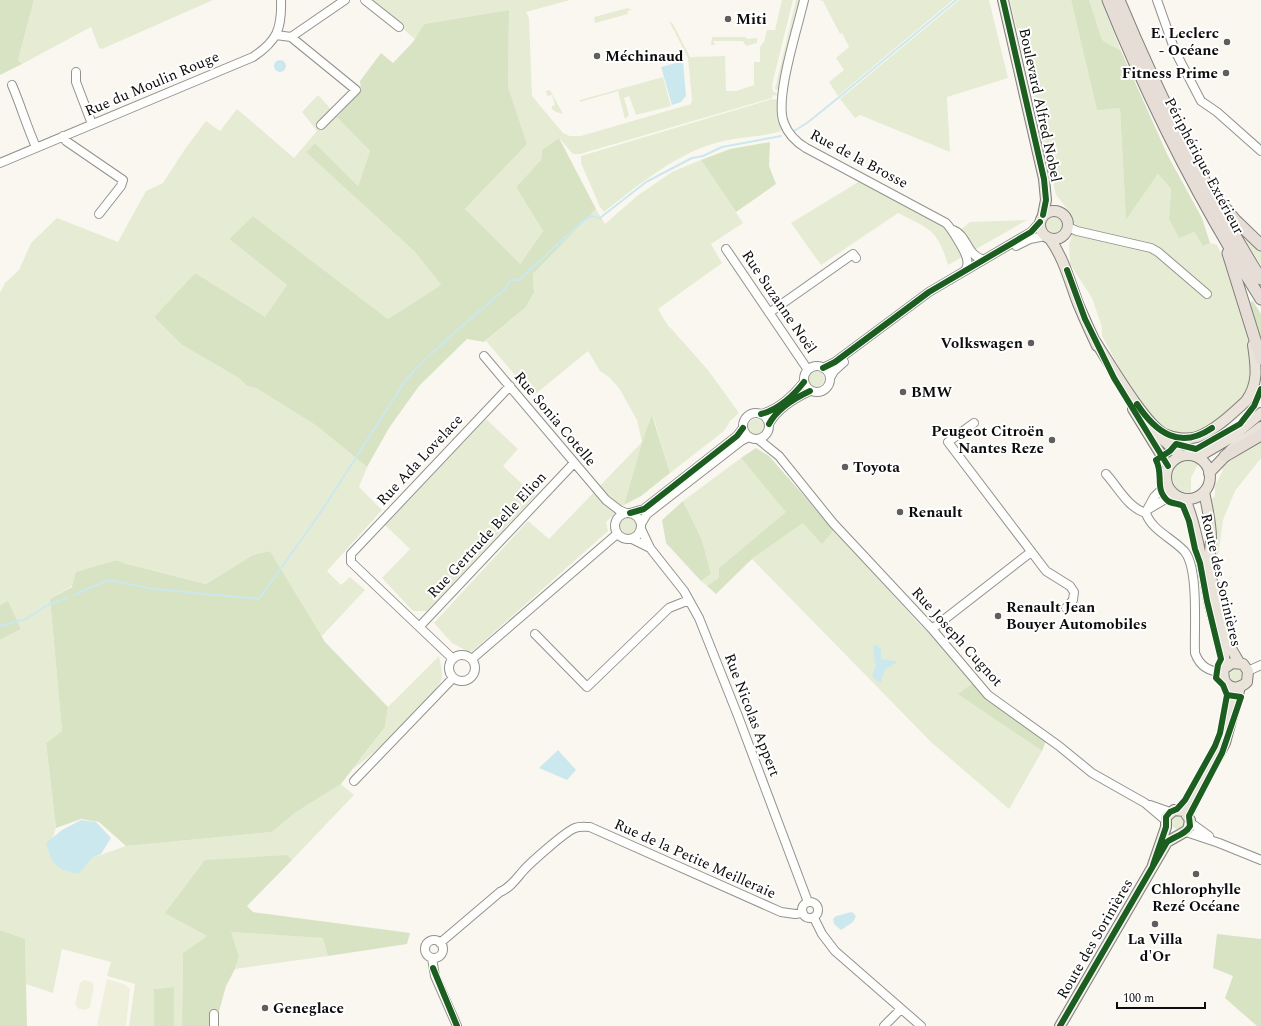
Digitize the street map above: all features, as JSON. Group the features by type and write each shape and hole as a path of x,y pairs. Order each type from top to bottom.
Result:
{"highway":[{"name":"Périphérique Extérieur","path":"1108,0 1132,57 1168,134 1227,243 1261,299"},
{"path":"1119,0 1158,89 1202,174 1261,279"},
{"path":"1202,174 1210,181 1235,220 1261,245"},
{"path":"1227,243 1227,250 1261,359"},
{"path":"1225,456 1261,436"}],"main road":[{"name":"Boulevard Alfred Nobel","path":"1003,0 1044,179 1046,200 1041,219"},
{"name":"Boulevard Alfred Nobel","path":"1044,179 1059,212"},
{"path":"1067,270 1062,236 1068,227 1066,218 1059,212 1050,211 1041,219 1040,230 1056,247 1067,270 1078,302 1095,341 1114,378 1168,466 1166,477 1167,484 1174,494 1185,498 1197,497 1204,492 1209,483 1209,472 1206,464 1198,457 1188,454 1181,456 1168,466"},
{"path":"1048,238 1062,236"},
{"path":"1095,341 1141,411 1157,429 1172,437 1195,437 1212,428 1238,408 1251,395 1257,369 1249,322"},
{"path":"1110,364 1126,394 1148,424 1181,456"},
{"path":"1198,457 1232,437 1261,413 1261,406"},
{"path":"1209,472 1225,456 1261,427"},
{"name":"Route des Sorinières","path":"1204,492 1211,536 1210,562 1212,583 1223,629 1230,647 1239,662 1245,665 1248,671 1247,682 1235,687"},
{"name":"Route des Sorinières","path":"1185,498 1190,510 1209,601 1224,657 1224,680 1235,687"},
{"name":"Route des Sorinières","path":"1224,671 1232,663 1239,662"},
{"name":"Route des Sorinières","path":"1060,1026 1167,842 1217,747 1235,687"}],"street":[{"name":"Rue du Moulin Rouge","path":"0,163 247,60 263,50 276,35 281,19 280,0"},
{"path":"291,37 345,0"},
{"path":"365,0 399,27"},
{"name":"Rue de la Brosse","path":"804,0 781,99 781,113 787,130 797,142 806,148 930,213 946,223 952,230 962,236 975,256 982,259"},
{"path":"1157,0 1176,51 1201,101 1217,112 1261,151"},
{"path":"276,35 291,37 356,90 321,125"},
{"path":"76,72 76,82 92,124"},
{"path":"12,85 24,113 24,122 36,147"},
{"path":"63,136 66,141 124,180 99,214"},
{"path":"822,368 836,362 929,292 982,259 1031,232 1041,219"},
{"path":"1068,227 1078,231 1151,248 1158,252 1207,294"},
{"name":"Rue de la Brosse","path":"952,230 967,258 966,269"},
{"path":"632,539 639,533 647,514 742,441 749,437 758,439 764,437 768,427 777,413 801,395 810,391 824,391 828,387 830,378 838,366 932,296 1019,244 1034,238 1048,238"},
{"name":"Rue Suzanne Noël","path":"726,249 808,370"},
{"path":"769,313 853,254 856,258"},
{"name":"Rue Sonia Cotelle","path":"484,356 606,500"},
{"path":"615,520 618,516 644,509 737,436 743,428 745,418 748,415 753,413 761,414 774,409 797,390 804,382 805,373 808,370 815,366 822,368 827,372 830,378"},
{"path":"804,382 810,391"},
{"name":"Rue Ada Lovelace","path":"420,626 351,562 351,554 510,386"},
{"path":"761,414 767,419 768,427"},
{"path":"974,423 948,442 1046,571 1070,586 1074,592 1073,600 1066,608"},
{"name":"Rue Joseph Cugnot","path":"768,427 779,456"},
{"path":"743,428 749,437"},
{"name":"Rue Joseph Cugnot","path":"758,439 779,456 833,523 932,629 988,695 1060,746 1092,773 1219,843 1261,860"},
{"name":"Rue Gertrude Belle Elion","path":"420,626 574,464"},
{"path":"1106,474 1132,505 1139,511 1146,511 1174,494"},
{"path":"1146,511 1154,497 1167,484"},
{"path":"606,500 619,510 637,517 650,548"},
{"path":"606,500 615,520 615,530 617,534 624,539 632,539 650,548"},
{"path":"1146,511 1150,520 1187,555 1194,591 1195,653 1201,666 1224,671"},
{"path":"472,659 617,534"},
{"name":"Rue Nicolas Appert","path":"650,548 669,571 689,600 699,618 808,902"},
{"path":"932,629 1031,552"},
{"path":"535,634 587,687 670,608 689,600"},
{"path":"420,626 453,659"},
{"path":"461,655 472,659 476,670 470,679 463,682 453,678 449,668 453,659 461,655"},
{"path":"1248,671 1261,665"},
{"path":"354,781 453,678"},
{"name":"Rue de la Petite Meilleraie","path":"440,943 500,892 502,886 516,874 523,871 571,830 577,827 590,828 781,912 795,914 803,913"},
{"path":"808,902 816,904 819,908 818,914 814,918 807,918 803,913 804,905 808,902"},
{"path":"814,918 822,934 836,951 921,1026"},
{"path":"432,940 440,943 443,948 442,953 438,957 432,958 426,954 425,945 432,940"},
{"path":"432,958 435,976 457,1026"},
{"path":"884,1026 901,1008"},
{"path":"214,1014 214,1026"}],"green space":[{"path":"0,0 34,0 18,60 22,64 0,75"},
{"path":"34,0 213,0 102,49 99,48 91,27 22,64 18,60"},
{"path":"368,0 570,0 526,12 529,18 532,96 563,133 570,136 581,136 691,104 692,100 688,58 669,21 673,24 690,57 725,56 726,91 736,91 754,85 754,62 760,62 760,47 764,42 767,30 775,30 782,0 793,0 772,85 773,91 780,96 773,95 772,98 580,154 573,154 559,138 542,150 541,160 516,187 543,231 519,265 465,209 527,144 508,88 509,10 424,24 415,39"},
{"path":"796,0 802,0 780,91 775,89"},
{"path":"819,0 953,0 838,96 829,82 844,70 836,58 849,47 842,33 840,34 823,1"},
{"path":"959,0 989,0 1008,78 947,97 950,152 860,115 855,118 840,99"},
{"path":"1010,0 1071,0 1097,109 1120,108 1126,220 1158,174 1171,189 1169,219 1179,237 1194,232 1203,246 1210,243 1217,245 1231,275 1245,324 1250,357 1252,385 1238,405 1214,423 1197,431 1179,433 1168,430 1154,420 1146,410 1121,371 1102,336 1102,327 1092,298 1070,264 1069,245 1075,225 1072,215 1056,195"},
{"path":"1071,0 1089,0 1102,40 1121,51 1168,156 1202,218 1210,243 1203,246 1194,232 1179,238 1169,219 1171,189 1158,174 1126,220 1120,108 1097,110"},
{"path":"1089,0 1101,0 1121,51 1102,40"},
{"path":"628,8 632,10 627,11 628,14 595,23 594,17"},
{"path":"509,10 508,87 527,144 465,209 520,264 543,231 516,187 541,160 542,150 559,138 596,209 533,274 534,293 525,308 484,342 467,339 419,386 389,428 367,467 317,426 256,388 247,386 239,378 182,345 154,317 195,273 265,317 287,285 229,239 253,216 388,319 441,285 415,252 306,152 315,143 358,186 370,151 337,117 361,90 360,81 381,53 393,63 413,42 424,24"},
{"path":"712,37 745,37 747,39 757,38 757,43 746,46 743,41 713,41 715,45 711,45"},
{"path":"663,77 671,106 636,115 629,96 624,98 629,115 625,119 618,91 580,102 580,100"},
{"path":"550,90 563,114 552,109 552,106 555,105 552,95 547,96 546,91"},
{"path":"318,95 370,151 358,186 315,143 307,152 415,252 441,285 388,319 253,216 229,239 287,285 265,318 195,273 154,317 182,345 239,378 247,386 256,388 317,426 367,467 359,487 382,510 327,571 341,585 350,577 365,590 321,637 270,551 253,555 206,584 116,560 50,599 62,731 46,743 56,828 52,839 46,843 79,874 92,858 126,846 272,832 296,812 341,784 354,795 292,860 287,855 166,912 207,936 183,953 182,1026 174,1026 174,987 154,989 154,1026 129,1026 135,984 107,976 111,962 62,949 53,993 26,984 25,939 0,930 0,640 21,629 8,602 0,605 0,293 5,283 19,270 31,243 57,218 118,242 146,191 163,183 185,149 206,121 220,131 237,109 294,158 317,131 302,112"},
{"path":"772,99 779,100 785,130 776,133 721,141 697,150 683,156 655,173 604,212 600,207 581,163 581,156"},
{"path":"770,142 769,166 776,184 736,212 701,160 730,149"},
{"path":"701,160 743,223 711,244 722,263 658,309 667,324 708,370 739,413 730,421 724,431 670,473 653,416 642,442 637,420 619,388 609,377 600,371 588,351 533,396 486,341 525,308 534,293 533,274 596,209 605,224 637,196 672,172"},
{"path":"860,181 937,220 953,236 970,222 1027,220 948,265 936,237 925,227 898,213 821,265 791,223"},
{"path":"1054,214 1061,217 1064,224 1061,231 1054,234 1047,231 1044,224 1047,217"},
{"path":"1249,238 1261,249 1261,265 1245,240"},
{"path":"1253,301 1261,314 1261,343 1250,302"},
{"path":"813,371 819,371 824,376 822,385 819,387 813,387 808,382 808,376"},
{"path":"652,415 670,473 641,496 624,505 642,442"},
{"path":"486,419 518,449 503,466 535,496 427,611 413,611 382,578 410,549 385,525"},
{"path":"753,419 759,419 764,424 762,433 759,435 753,435 748,430 748,424"},
{"path":"1261,438 1261,458 1235,491 1223,520 1218,557 1212,554 1210,500 1215,496 1215,486 1223,470 1221,467 1228,458"},
{"path":"642,442 624,505 606,522 608,531 474,650 469,652 452,643 434,623 528,521 549,539"},
{"path":"756,448 769,456 834,530 822,544 803,523 752,559 716,594 707,586 719,578 719,568 786,512 741,458"},
{"path":"741,458 787,512 719,568 720,578 707,586 701,581 711,574 702,540 683,501"},
{"path":"1189,460 1198,464 1191,478 1191,493 1182,492 1176,488 1171,476 1177,464"},
{"path":"683,501 702,540 711,574 701,581 666,543 662,520"},
{"path":"628,517 634,520 637,526 634,532 628,535 622,532 619,526 622,520"},
{"path":"803,523 834,530 920,625 937,640 973,683 959,694 1042,751 1009,809 931,742 752,559"},
{"path":"270,551 325,642 388,707 385,727 341,784 296,812 272,832 126,846 99,822 81,819 56,828 46,743 62,731 50,599 72,587 76,572 117,560 123,563 206,584 253,555"},
{"path":"8,601 21,629 0,640 0,605"},
{"path":"439,656 442,678 429,698 374,753 353,769 385,727 388,707"},
{"path":"1234,668 1240,668 1244,672 1244,678 1240,682 1234,682 1230,678 1230,672"},
{"path":"973,683 1046,741 1042,751 958,694"},
{"path":"1175,815 1181,815 1185,819 1185,825 1181,829 1175,829 1171,825 1171,819"},
{"path":"287,855 292,860 247,906 253,912 410,933 407,944 328,956 323,938 231,932 239,957 235,969 226,986 215,1026 182,1026 183,953 207,936 165,913 205,860"},
{"path":"0,930 25,939 27,1026 0,1026"},
{"path":"230,932 324,938 328,956 235,969 239,957"},
{"path":"1217,934 1261,939 1261,1026 1257,1026 1225,998 1233,976 1213,968"},
{"path":"107,979 126,985 130,989 126,1026 97,1026"},
{"path":"84,980 92,982 94,986 90,1007 85,1010 79,1009 75,1004 80,983"},
{"path":"174,987 174,1026 154,1026 154,989"}],"water":[{"path":"282,60 285,61 285,71 278,72 275,71 274,64 275,61"},
{"path":"683,61 686,96 681,102 672,105 661,67"},
{"path":"877,645 881,649 881,659 896,661 896,663 885,669 881,682 876,681 872,675 876,667 873,651 874,646"},
{"path":"558,750 576,770 567,780 539,768"},
{"path":"81,820 96,822 111,838 101,854 92,858 79,874 65,870 56,865 50,856 46,843 62,830"},
{"path":"852,912 856,916 853,922 841,930 834,924 833,919 836,916"}],"waterway":[{"path":"794,131 807,123 843,94 956,0"},
{"path":"74,595 108,580 154,589 259,599 321,512 405,381 441,345 505,289 511,280 519,280 585,219 591,216 600,218 646,182 692,158 703,156 722,147 781,136"},
{"path":"48,605 67,598"},
{"path":"0,626 26,619 46,606"}],"cycle path":[{"path":"1003,0 1044,179 1046,200 1043,215"},
{"path":"823,368 835,362 929,292 1031,232 1040,222"},
{"path":"1067,270 1085,319 1114,378 1168,466"},
{"path":"761,414 779,406 804,382"},
{"path":"1153,865 1166,827 1166,817 1170,812 1177,809 1185,800 1215,746 1220,733 1227,695 1223,685 1216,678 1218,665 1221,659 1207,601 1200,563 1195,549 1189,521 1183,506 1168,501 1161,492 1159,471 1156,460 1170,451 1176,444 1196,449 1240,424 1254,406 1261,389"},
{"path":"769,424 787,404 810,391"},
{"path":"1137,404 1152,423 1161,430 1179,438 1189,438 1212,428"},
{"path":"630,513 644,509 737,436 743,428"},
{"path":"1060,1026 1167,842 1183,833 1190,826 1189,816 1222,753 1241,697 1227,695"},
{"path":"433,968 457,1026"}],"place":[{"name":"Miti","path":"728,19"},
{"name":"E. Leclerc - Océane","path":"1227,42"},
{"name":"Méchinaud","path":"597,56"},
{"name":"Fitness Prime","path":"1226,73"},
{"name":"Volkswagen","path":"1031,343"},
{"name":"BMW","path":"903,392"},
{"name":"Peugeot Citroën Nantes Reze","path":"1052,440"},
{"name":"Toyota","path":"845,467"},
{"name":"Renault","path":"900,512"},
{"name":"Renault Jean Bouyer Automobiles","path":"998,616"},
{"name":"Chlorophylle Rezé Océane","path":"1196,874"},
{"name":"La Villa d'Or","path":"1155,924"},
{"name":"Geneglace","path":"265,1008"}]}
